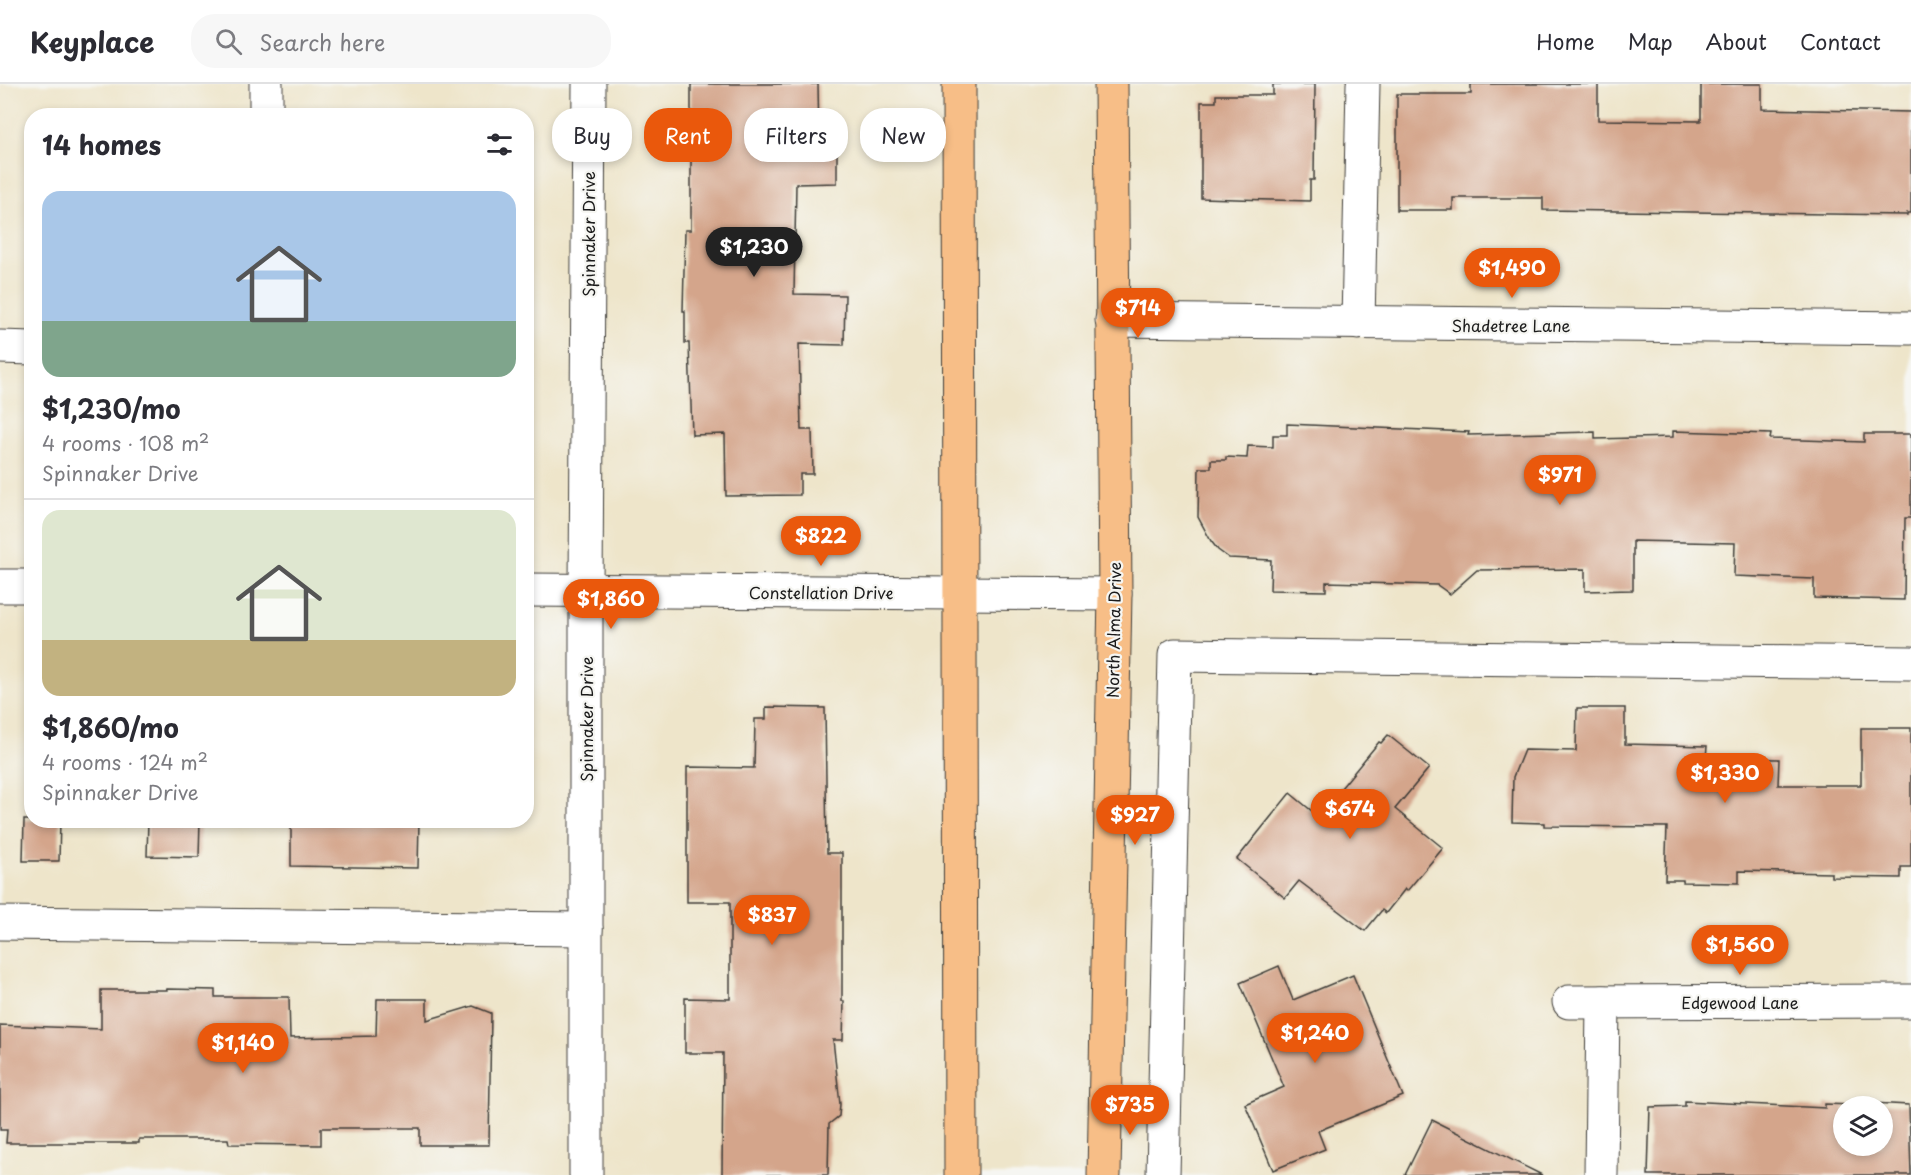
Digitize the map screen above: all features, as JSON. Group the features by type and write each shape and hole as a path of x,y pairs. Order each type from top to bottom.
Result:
{"main road":[{"path":"959,84 961,1175"},
{"name":"North Alma Drive","path":"1104,1175 1114,594 1111,84"}],"street":[{"path":"266,84 266,108"},
{"name":"Spinnaker Drive","path":"586,1175 589,84"},
{"path":"1358,323 1363,84"},
{"name":"Shadetree Lane","path":"1112,320 1911,328"},
{"path":"0,347 24,348"},
{"path":"0,586 24,586"},
{"name":"Constellation Drive","path":"534,590 1114,594"},
{"path":"1163,1175 1175,655 1911,663"},
{"path":"0,923 586,929"},
{"name":"Edgewood Lane","path":"1569,1002 1911,1001"},
{"path":"1601,1175 1602,1002"}],"building":[{"path":"691,84 818,84 818,108 744,108 744,162 837,162 837,183 796,184 794,294 845,295 844,345 799,344 801,430 812,430 813,474 800,474 800,495 726,496 725,434 692,435 689,343 685,343 685,311 683,311 685,230 691,230 691,162 732,162 732,108 691,108"},
{"path":"1273,84 1315,84 1314,180 1310,180 1310,201 1201,198 1201,102 1216,102 1216,95 1273,95"},
{"path":"1471,84 1598,84 1598,120 1701,121 1701,84 1762,84 1762,109 1911,112 1911,213 1907,215 1543,210 1543,198 1453,198 1453,210 1397,210 1397,94 1471,94"},
{"path":"1287,424 1469,432 1468,435 1595,432 1595,439 1673,437 1673,431 1771,434 1770,439 1864,442 1864,434 1911,434 1911,518 1905,518 1904,600 1814,598 1814,579 1734,576 1735,543 1633,541 1633,590 1585,591 1585,569 1477,570 1450,594 1437,585 1326,582 1326,591 1270,590 1271,560 1229,558 1211,541 1198,517 1199,468 1211,468 1211,460 1226,460 1226,457 1247,458 1248,446 1273,447 1273,435 1287,435"},
{"path":"766,707 825,708 827,853 842,853 842,1001 844,1001 843,1040 833,1040 840,1104 839,1116 829,1124 828,1175 722,1175 723,1053 685,1053 685,998 730,999 730,902 687,902 687,767 754,768 755,719 766,719"},
{"path":"1577,708 1625,708 1625,744 1707,746 1706,758 1779,759 1778,785 1861,785 1861,728 1911,728 1911,867 1901,867 1901,878 1831,877 1831,873 1739,871 1739,883 1665,880 1667,827 1544,826 1544,823 1512,822 1513,777 1524,750 1576,751"},
{"path":"1388,735 1429,768 1395,809 1443,848 1407,891 1405,889 1386,913 1382,910 1365,931 1299,881 1285,898 1237,859 1290,793 1318,816 1379,742 1381,743"},
{"path":"24,820 24,828 60,828 59,861 23,861"},
{"path":"148,828 200,828 199,857 147,856"},
{"path":"291,828 419,828 418,868 291,866"},
{"path":"1279,966 1293,1000 1353,975 1403,1096 1318,1131 1325,1149 1273,1170 1245,1104 1284,1087 1240,983"},
{"path":"101,990 215,990 215,997 289,997 290,1038 376,1036 377,999 427,999 427,1020 473,1006 491,1013 489,1145 420,1145 420,1128 321,1128 321,1145 229,1144 228,1139 139,1139 139,1143 6,1143 7,1130 0,1130 0,1025 101,1029"},
{"path":"1685,1101 1825,1108 1825,1104 1833,1104 1833,1156 1893,1156 1893,1104 1909,1105 1911,1175 1648,1175 1650,1107 1685,1106"},
{"path":"1432,1120 1542,1175 1405,1175"}]}
